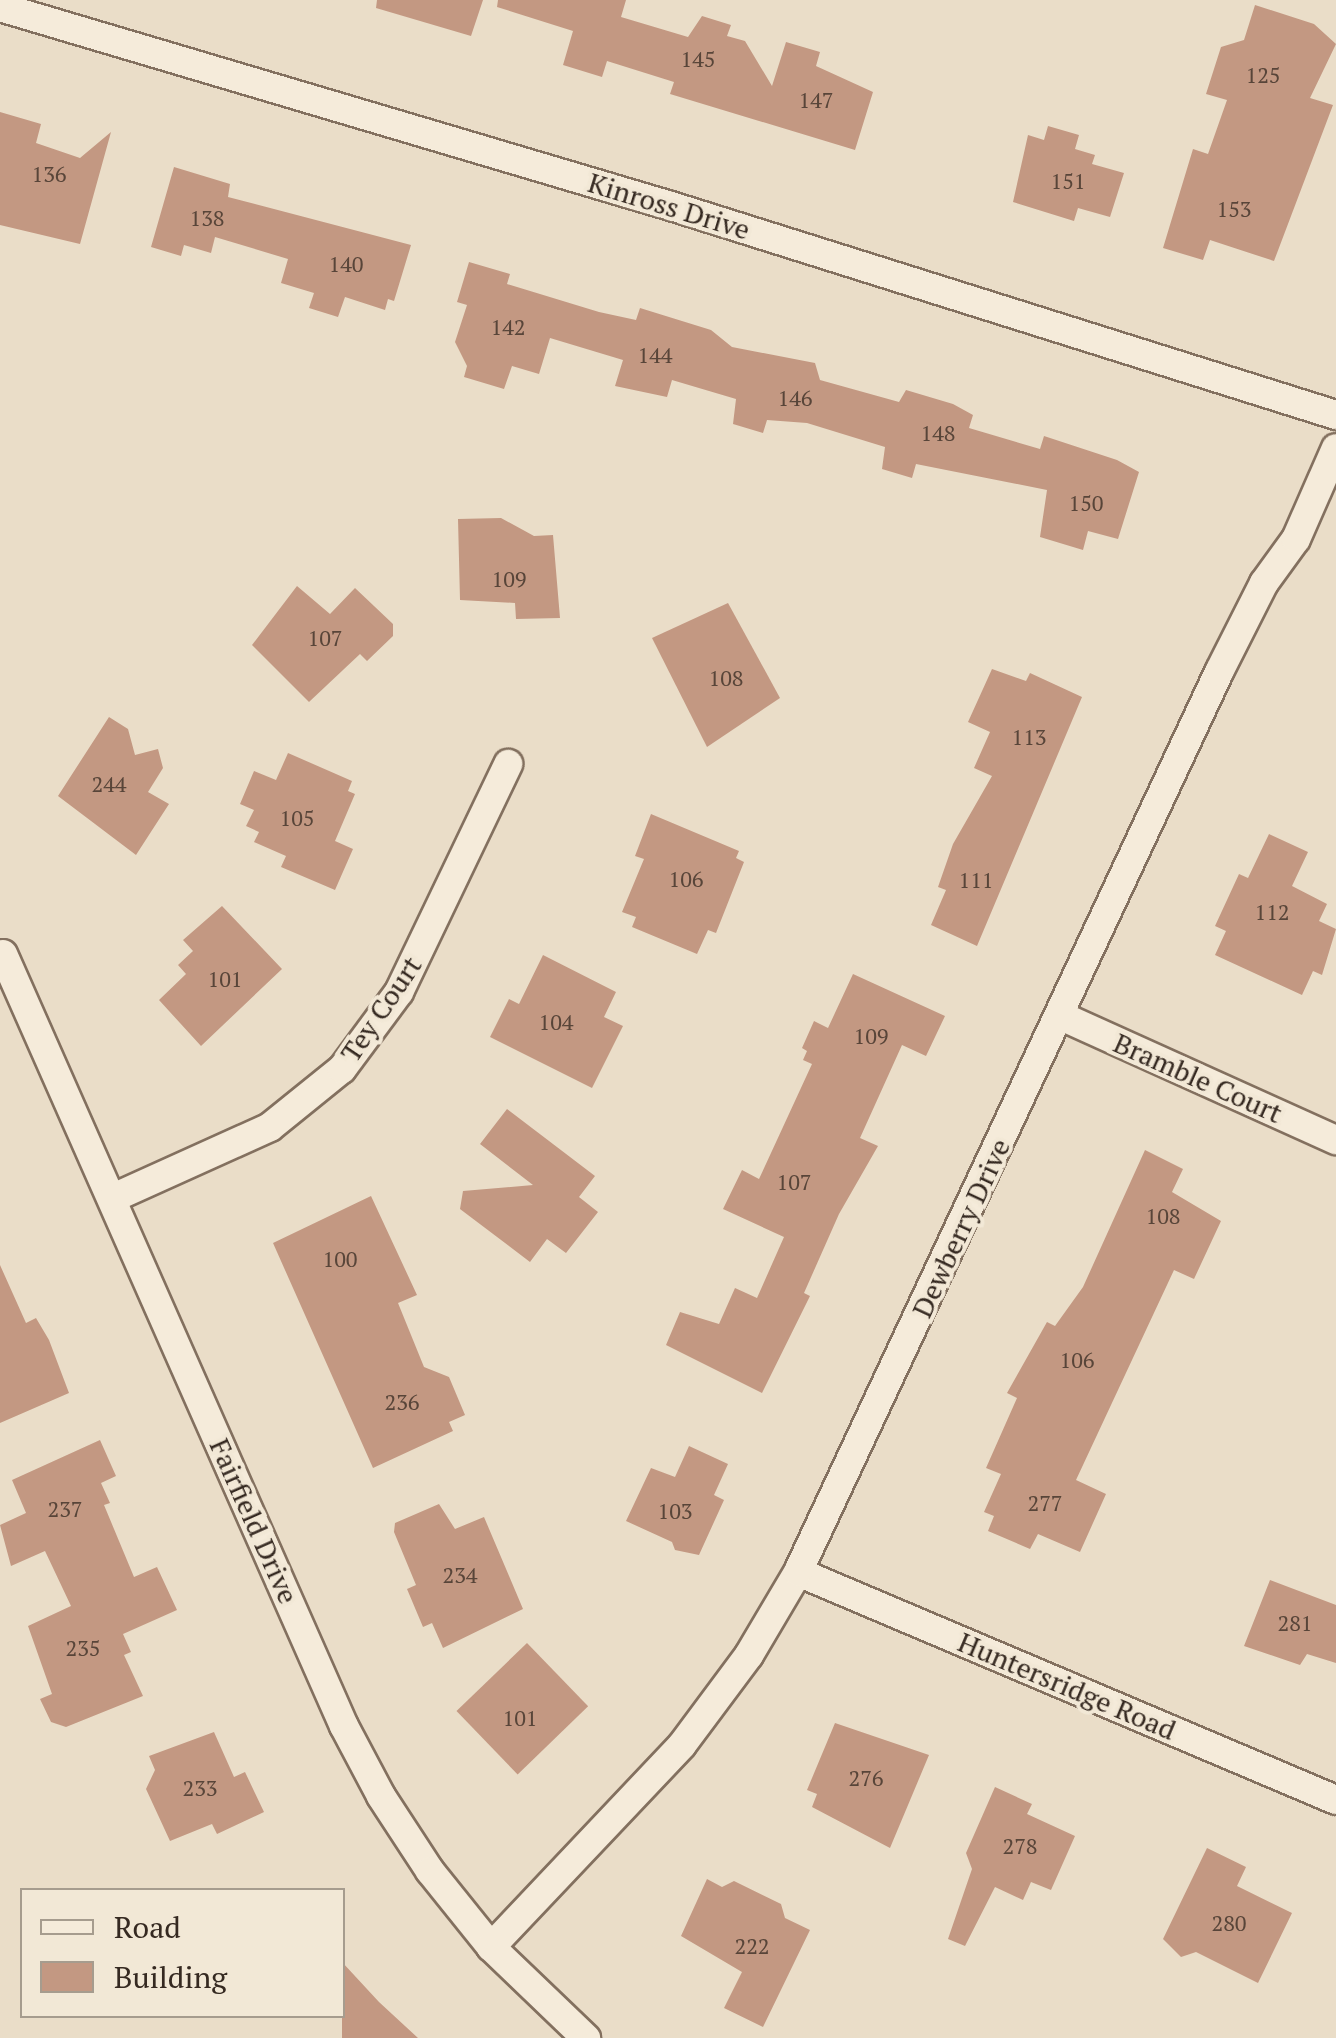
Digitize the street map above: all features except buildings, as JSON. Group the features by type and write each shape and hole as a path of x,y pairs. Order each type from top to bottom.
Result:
{"street":[{"name":"Kinross Drive","path":"0,7 671,206 1336,414"},
{"name":"Dewberry Drive","path":"492,1946 682,1745 749,1655 798,1572 1219,672 1264,584 1296,539 1336,448"},
{"name":"Tey Court","path":"112,1198 270,1126 342,1069 407,978 508,764"},
{"name":"Fairfield Drive","path":"3,954 344,1726 430,1871 492,1946 586,2038"},
{"name":"Bramble Court","path":"1061,1016 1336,1140"},
{"name":"Huntersridge Road","path":"798,1572 1336,1800"}]}
